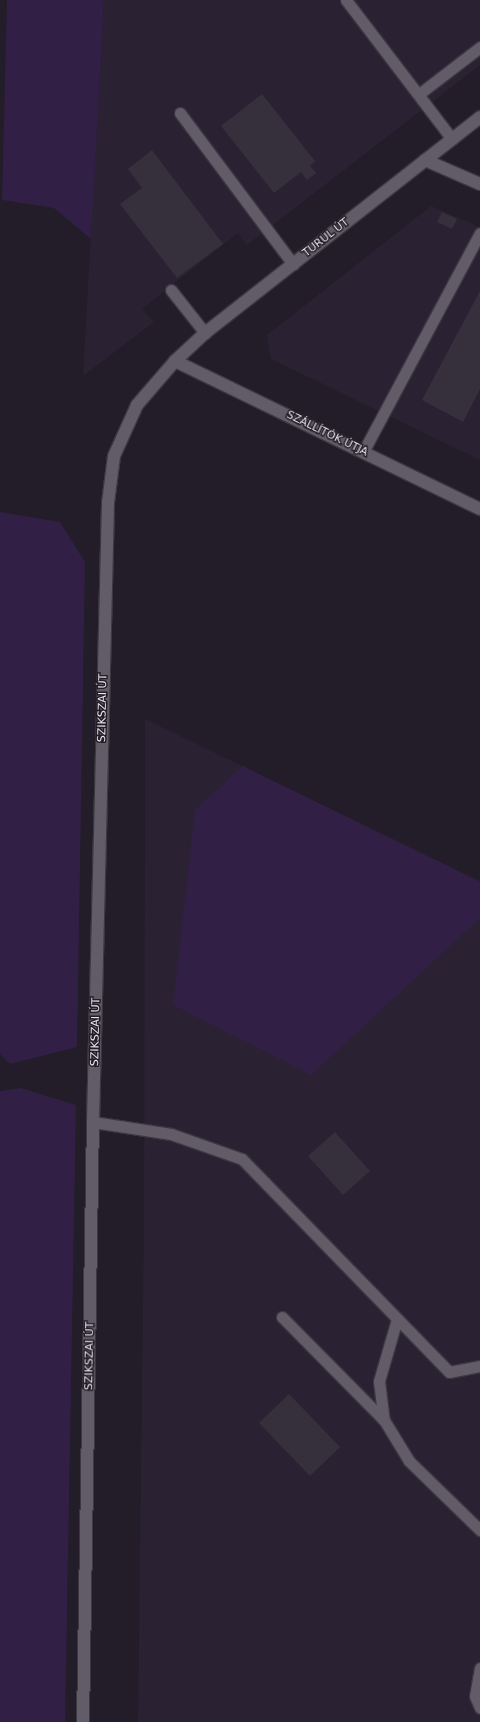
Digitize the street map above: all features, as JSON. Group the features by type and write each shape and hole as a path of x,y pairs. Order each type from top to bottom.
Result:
{"street":[{"name":"TURUL ÚT","path":"175,361 205,333 480,117"},
{"path":"425,160 480,184"},
{"name":"SZÁLLÍTÓK ÚTJA","path":"175,361 480,509"},
{"name":"SZIKSZAI ÚT","path":"83,1722 94,1122 110,477 114,456 129,419 153,383 175,361"}],"lane":[{"path":"346,0 452,139"},
{"path":"419,94 480,47"},
{"path":"180,113 293,264"},
{"path":"363,452 480,233"},
{"path":"171,290 205,333"},
{"path":"94,1122 172,1134 242,1159 449,1372 479,1368"},
{"path":"282,1317 384,1420 410,1461 480,1530"},
{"path":"384,1420 379,1381 397,1318"},
{"path":"480,1668 474,1696 480,1708"}],"shaded area":[{"path":"7,0 104,0 91,239 54,208 2,200"},
{"path":"104,0 480,0 480,65 247,245 238,233 142,309 154,322 83,376"},
{"path":"431,206 480,227 480,460 271,359 267,335"},
{"path":"0,512 60,522 85,562 77,1047 10,1064 0,1054"},
{"path":"145,719 480,881 480,1722 138,1722 144,1225"},
{"path":"243,766 480,882 480,918 311,1075 173,1005 195,810"},
{"path":"21,1088 76,1105 65,1722 0,1722 0,1091"}],"building":[{"path":"262,94 315,161 310,166 316,173 307,180 301,172 274,193 221,126"},
{"path":"152,150 223,244 177,278 120,204 142,188 128,169"},
{"path":"442,212 457,219 452,229 437,222"},
{"path":"480,291 480,389 463,422 422,400"},
{"path":"335,1132 370,1171 343,1195 308,1156"},
{"path":"289,1394 340,1447 310,1476 259,1423"}]}
